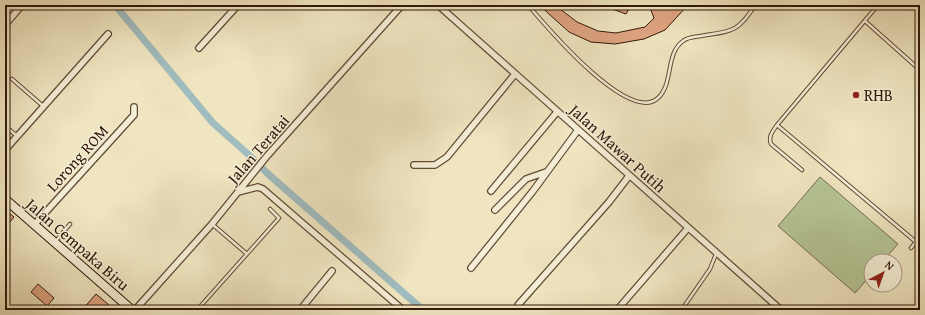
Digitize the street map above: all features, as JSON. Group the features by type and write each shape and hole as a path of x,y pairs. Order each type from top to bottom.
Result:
{"street":[{"path":"5,25 22,5"},
{"path":"199,48 238,5"},
{"name":"Jalan Teratai","path":"134,310 212,224 267,156 402,5"},
{"name":"Jalan Mawar Putih","path":"438,5 781,310"},
{"path":"5,150 108,34"},
{"path":"414,164 435,165 447,157 515,74"},
{"name":"Lorong ROM","path":"34,225 134,115 134,107"},
{"path":"491,191 557,112"},
{"path":"471,268 547,172 578,130"},
{"path":"495,210 526,179 547,172"},
{"path":"518,305 609,202 629,176"},
{"path":"238,192 258,187 263,189 403,310"},
{"name":"Jalan Cempaka Biru","path":"5,199 134,310"},
{"path":"617,310 688,228"},
{"path":"300,310 332,271"}],"lane":[{"path":"528,5 548,29 611,88 626,98 644,103 651,103 662,94 677,45 686,39 739,27 755,5"},
{"path":"802,170 771,144 769,140 771,134 878,5"},
{"path":"865,21 920,70"},
{"path":"12,79 44,106"},
{"path":"777,125 916,242"},
{"path":"5,126 17,137"},
{"path":"197,310 278,218 270,209"},
{"path":"55,242 70,224"},
{"path":"212,224 247,254"},
{"path":"911,248 920,237"},
{"path":"685,306 710,269 717,253"}],"green space":[{"path":"820,177 898,244 890,253 863,253 863,284 855,293 778,226"}],"building":[{"path":"539,5 555,5 577,22 598,31 616,33 645,27 654,18 649,5 688,5 665,30 644,39 615,44 591,42 569,32"},
{"path":"601,5 631,5 626,14"},
{"path":"5,210 14,217 5,228"},
{"path":"38,284 54,298 47,306 31,292"},
{"path":"96,294 109,305 104,310 82,310"}],"waterway":[{"path":"115,5 213,123 267,173 423,310"}],"place":[{"name":"RHB","path":"856,95"}]}
